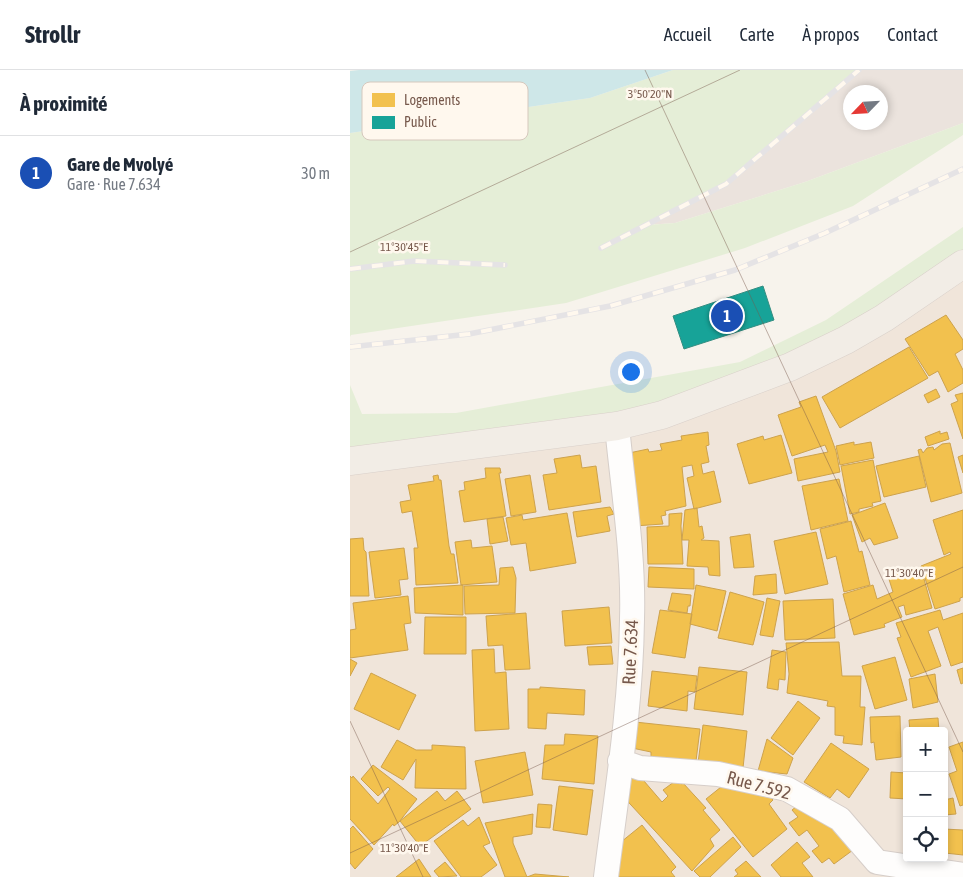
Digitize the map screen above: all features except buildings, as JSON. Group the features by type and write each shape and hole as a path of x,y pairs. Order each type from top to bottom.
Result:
{"main road":[{"path":"350,461 617,426 662,415 790,367 846,340 884,318 963,264"}],"street":[{"name":"Rue 7.634","path":"606,877 630,680 632,617 629,551 617,426"},
{"name":"Rue 7.592","path":"620,761 640,768 718,774 788,789 840,819 877,862 963,875"}],"shaded area":[{"path":"859,70 963,70 963,123 805,182 675,223 645,225 726,184"},
{"path":"963,264 963,877 350,877 350,461 617,426"}],"green space":[{"path":"673,70 859,70 726,184 647,225 675,223 805,182 963,123 963,135 853,206 745,248 566,303 351,335 350,337 350,133 362,131 362,140 528,140 528,107 590,98"},
{"path":"963,227 963,264 925,291 662,415 350,461 350,385 362,414 456,413 740,362 826,320"}],"water":[{"path":"673,70 590,98 528,107 528,82 362,82 362,131 350,133 350,71"}],"railway":[{"path":"601,248 726,184 859,70"},
{"path":"350,347 469,334 610,306 735,270 825,233 963,169"},
{"path":"350,269 414,261 505,265"}],"place":[{"name":"Gare de Mvolyé","path":"727,316"}]}
